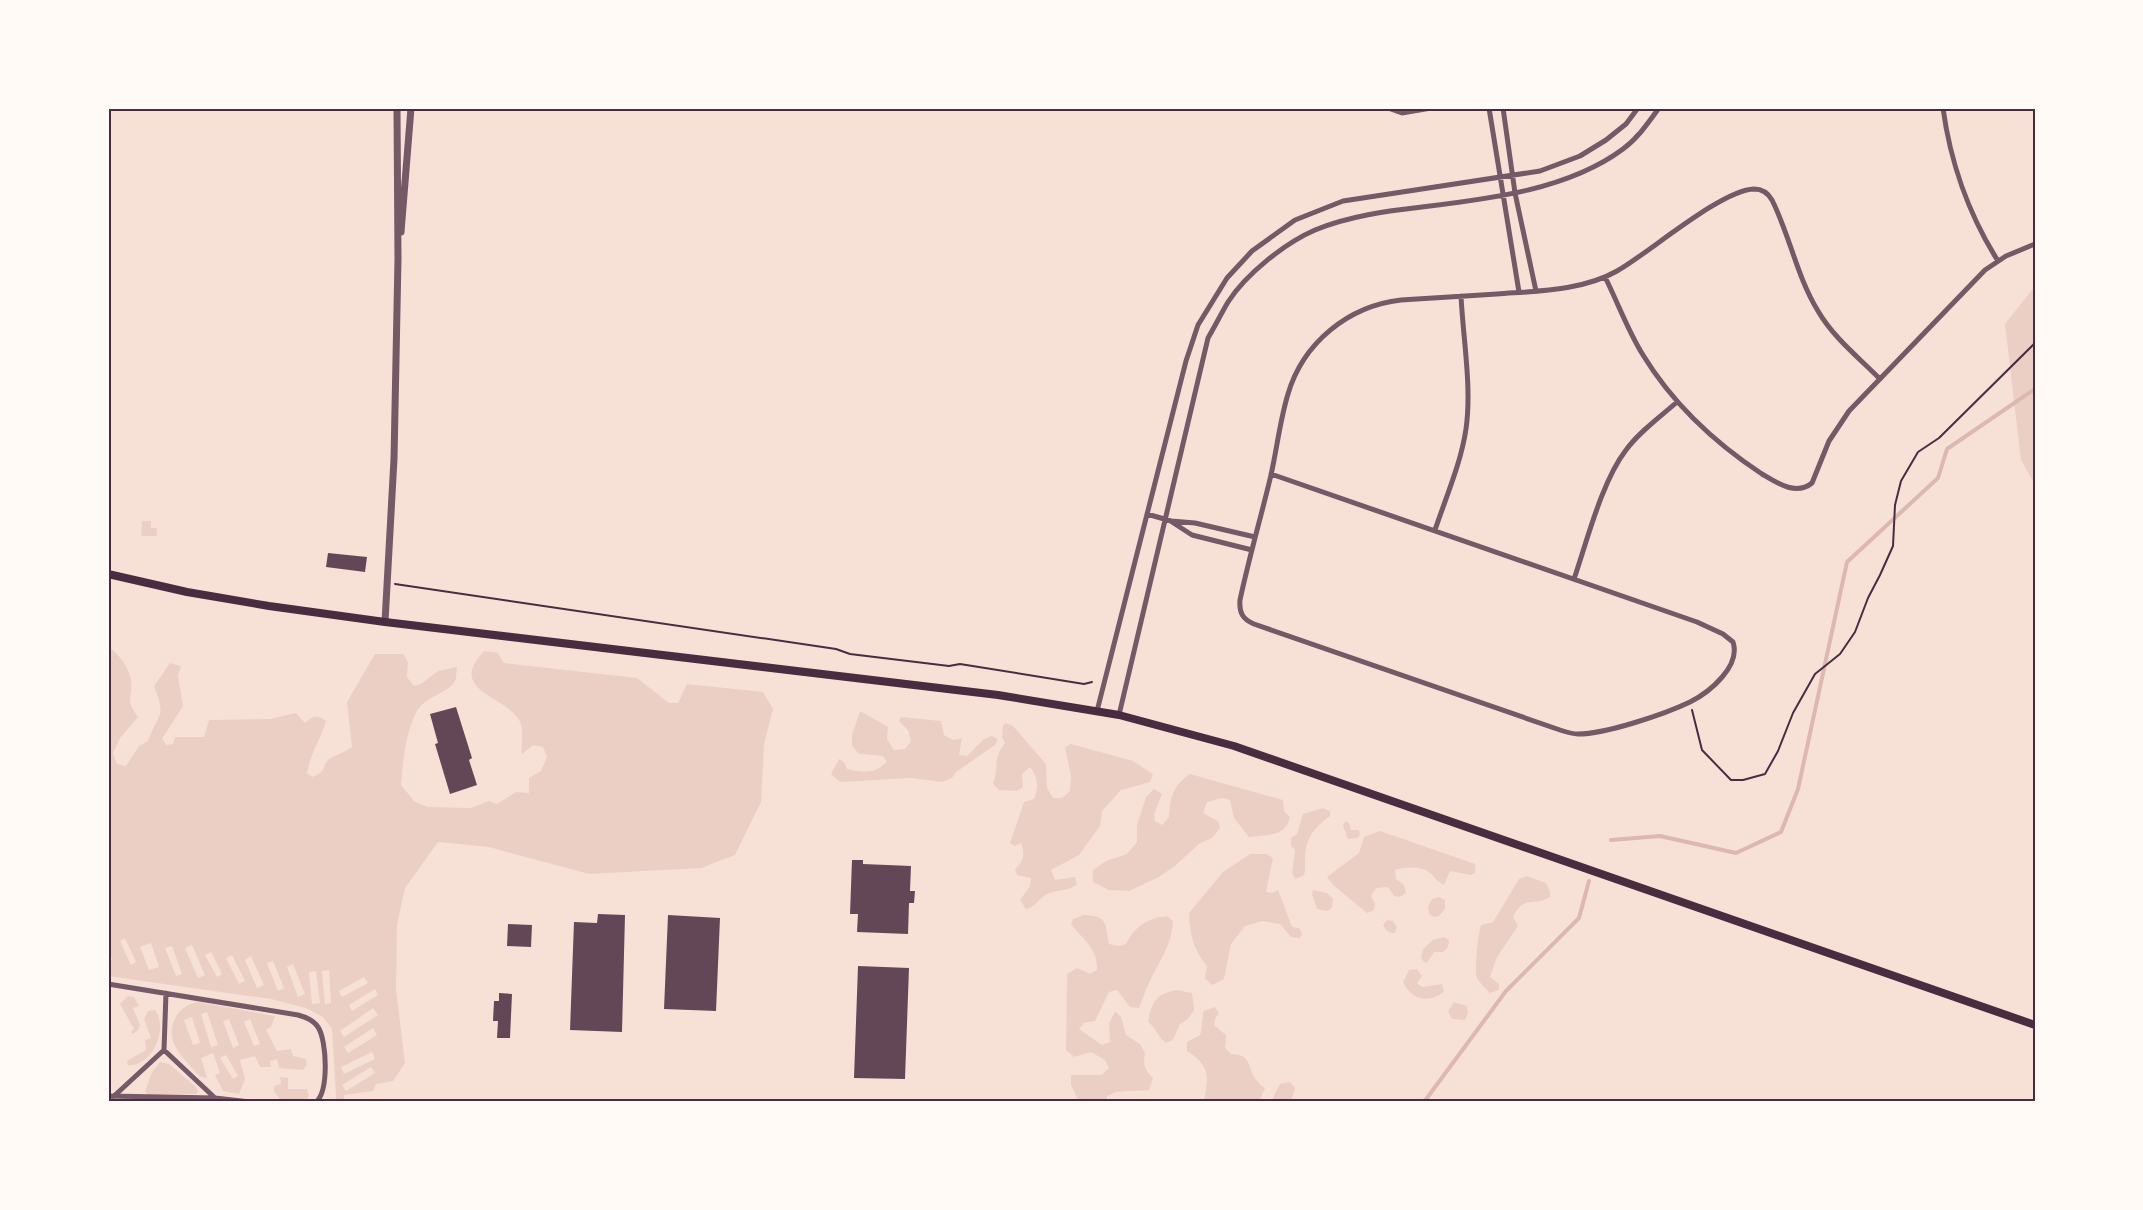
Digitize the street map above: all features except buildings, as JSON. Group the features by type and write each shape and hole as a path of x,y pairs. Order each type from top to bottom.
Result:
{"main road":[{"path":"108,574 187,592 269,606 385,622 986,693 1119,715 1256,754 2035,1025"}],"street":[{"path":"385,622 394,459 398,259 397,108"},
{"path":"398,259 411,108"},
{"path":"1389,108 1402,113 1431,108"},
{"path":"1489,108 1519,292"},
{"path":"1503,108 1515,193 1536,291"},
{"path":"1097,711 1186,361 1198,326 1227,278 1252,251 1295,220 1343,201 1540,171 1580,156 1626,124 1638,108"},
{"path":"1119,715 1168,520 1208,338 1229,301 1272,256 1315,230 1353,218 1515,193 1574,175 1608,158 1633,140 1659,108"},
{"path":"1943,108 1951,150 1966,197 1979,229 1998,261"},
{"path":"1271,474 1697,622 1723,634 1733,642 1734,652 1731,665 1706,691 1690,702 1591,733 1571,733 1254,624 1242,615 1240,600 1290,388 1305,358 1320,339 1338,324 1374,305 1401,300 1536,291 1576,285 1605,277 1626,266 1706,210 1752,189 1765,192 1775,204 1802,278 1817,310 1839,339 1880,379"},
{"path":"1605,277 1644,355 1677,402 1707,432 1746,463 1792,489 1804,488 1814,480 1829,441 1841,421 1985,270 1998,261 2035,244"},
{"path":"1435,530 1461,452 1466,427 1468,404 1461,296"},
{"path":"1574,579 1609,479 1619,461 1640,434 1677,402"},
{"path":"1147,514 1168,520 1195,522 1255,537"},
{"path":"1168,520 1192,535 1252,550"},
{"path":"108,984 298,1015 312,1021 318,1027 323,1039 325,1061 323,1091 316,1102"},
{"path":"111,1097 164,1050 166,993"},
{"path":"164,1050 215,1098"},
{"path":"111,1097 215,1098 250,1102"}],"path":[{"path":"1690,702 1702,750 1718,768 1731,780 1743,780 1765,774 1778,751 1793,713 1815,674 1840,654 1855,632 1868,598 1893,546 1895,505 1901,481 1918,452 1939,438 2035,342"},
{"path":"388,583 836,649 850,654 949,666 960,664 1084,684 1092,682"}],"shaded area":[{"path":"2035,286 2035,485 2021,460 2005,324"},
{"path":"142,521 151,521 151,528 157,528 157,536 141,536"},
{"path":"108,646 120,657 128,670 131,681 130,702 138,717 120,738 113,753 117,764 126,766 139,746 148,741 158,720 160,704 154,686 170,663 181,666 178,676 183,706 162,739 166,745 173,744 175,737 204,737 209,720 270,719 296,713 305,723 313,717 320,717 326,721 308,766 307,773 312,777 322,771 329,759 352,747 347,702 375,654 403,654 408,662 407,677 414,686 421,684 438,671 457,667 456,679 452,685 420,707 412,721 407,739 401,785 415,802 428,807 471,808 489,801 497,804 516,792 529,793 529,778 541,771 547,757 543,747 533,745 522,754 520,721 509,709 474,683 472,674 474,664 484,651 498,653 504,663 637,678 669,703 678,703 687,684 763,692 773,709 764,744 761,802 735,855 701,868 589,874 489,847 438,842 405,888 397,925 396,989 405,1063 393,1081 376,1084 373,1091 344,1095 344,1102 335,1102 332,1029 323,1017 306,1008 271,999 108,976 108,962 112,960 108,944","holes":["125,938 136,962 131,965 120,941","151,943 159,967 149,970 140,947","192,945 205,975 198,978 185,948","172,946 182,974 176,976 165,948","211,952 222,974 217,977 205,955","232,955 245,981 239,984 226,958","251,956 264,985 257,988 245,960","273,961 284,988 278,991 267,963","293,964 305,994 298,997 287,967","329,970 331,1003 325,1004 322,971","316,971 320,1003 312,1004 309,972","364,977 368,983 342,997 339,991","375,989 378,995 352,1011 349,1005","373,1008 378,1015 344,1037 340,1031","373,1028 377,1035 348,1053 344,1047","372,1052 375,1059 344,1074 341,1067","371,1067 375,1073 346,1091 342,1085"]},
{"path":"860,711 888,727 887,739 894,750 905,749 911,741 908,730 899,721 901,717 941,721 944,735 953,740 962,738 959,755 967,756 984,739 992,736 998,739 995,745 956,772 952,778 942,782 911,778 840,782 831,774 839,759 844,762 847,769 864,772 878,769 887,762 883,756 859,754 852,746 852,735"},
{"path":"1006,723 1013,726 1046,764 1047,788 1053,798 1062,798 1070,791 1071,776 1065,747 1071,744 1133,761 1153,774 1150,782 1121,790 1102,811 1100,826 1079,855 1051,870 1055,880 1075,877 1077,885 1047,894 1026,909 1020,900 1030,886 1031,878 1017,875 1015,869 1022,860 1022,847 1021,843 1014,846 1010,843 1024,802 1034,799 1037,782 1030,767 1022,774 1023,787 1017,791 999,790 993,784 998,754 1005,743 1002,737 1003,725"},
{"path":"1190,774 1283,800 1284,811 1290,817 1288,824 1280,832 1274,834 1249,837 1234,818 1230,800 1222,798 1207,802 1203,813 1218,821 1220,828 1212,838 1200,843 1159,877 1129,891 1109,890 1093,882 1093,870 1106,861 1127,854 1137,842 1137,825 1146,797 1154,789 1162,794 1154,815 1155,821 1162,825 1169,817 1170,804 1176,787"},
{"path":"1323,808 1330,811 1330,816 1316,828 1309,838 1304,875 1295,879 1292,873 1295,850 1291,846 1291,838 1297,834 1303,814"},
{"path":"1345,821 1349,823 1351,830 1359,830 1358,838 1348,839 1343,826"},
{"path":"1380,831 1475,864 1475,873 1471,875 1450,871 1444,885 1429,872 1421,869 1395,870 1396,879 1404,885 1406,893 1400,897 1394,896 1388,887 1376,888 1371,896 1375,904 1374,910 1367,913 1333,885 1327,877 1359,853 1364,837"},
{"path":"1250,854 1267,854 1273,858 1266,892 1272,893 1278,890 1292,927 1299,928 1302,933 1300,938 1291,937 1280,924 1262,921 1245,926 1231,944 1224,979 1212,985 1205,978 1207,966 1198,954 1193,941 1189,913 1223,872"},
{"path":"1527,876 1546,883 1550,897 1526,903 1517,910 1513,917 1518,926 1497,957 1490,977 1499,984 1499,990 1490,993 1478,980 1476,974 1481,925 1493,922 1519,879"},
{"path":"1313,890 1327,893 1333,899 1332,908 1327,911 1317,909 1312,894"},
{"path":"1439,897 1445,900 1445,909 1439,916 1434,917 1429,914 1428,907 1432,899"},
{"path":"1084,915 1101,919 1106,926 1109,944 1119,946 1126,944 1134,932 1148,921 1167,916 1173,921 1167,946 1139,1008 1130,1007 1117,990 1109,992 1095,1021 1084,1023 1079,1029 1102,1045 1110,1042 1109,1024 1115,1011 1121,1017 1126,1035 1140,1044 1145,1053 1145,1067 1153,1078 1149,1090 1116,1092 1107,1096 1107,1102 1079,1102 1071,1085 1071,1075 1102,1075 1109,1068 1105,1060 1091,1052 1074,1057 1066,1050 1067,974 1077,968 1090,974 1097,970 1097,962 1092,950 1071,924 1073,919"},
{"path":"1387,920 1393,921 1397,927 1395,933 1389,932 1384,927"},
{"path":"1444,937 1449,940 1448,947 1443,952 1434,952 1427,963 1424,962 1421,958 1423,949 1433,940"},
{"path":"1417,969 1422,976 1417,983 1422,987 1442,984 1444,992 1426,999 1411,993 1403,982 1409,970"},
{"path":"1177,990 1192,993 1194,1010 1188,1019 1180,1024 1173,1040 1166,1043 1148,1022 1156,1000 1164,994"},
{"path":"128,996 134,997 139,1006 133,1008 140,1025 133,1034 131,1032 134,1029 120,1004"},
{"path":"197,1002 275,1016 271,1027 266,1030 277,1051 291,1049 293,1056 306,1059 307,1065 303,1070 279,1068 277,1059 270,1061 271,1067 260,1067 255,1056 240,1060 245,1079 239,1094 223,1091 215,1075 220,1073 213,1053 201,1058 207,1078 199,1076 175,1046 172,1032 175,1018 190,1004","holes":["207,1012 218,1045 211,1047 201,1014","192,1017 200,1043 193,1045 184,1020","229,1019 239,1045 233,1048 223,1021","250,1019 260,1044 254,1046 244,1022","226,1055 238,1076 233,1079 220,1058"]},
{"path":"1454,1002 1467,1006 1468,1013 1465,1020 1452,1019 1448,1011"},
{"path":"1215,1007 1219,1013 1214,1025 1226,1035 1225,1048 1231,1054 1247,1060 1254,1077 1265,1088 1259,1102 1192,1102 1204,1101 1207,1078 1200,1061 1187,1051 1187,1042 1200,1035 1204,1011"},
{"path":"155,1010 160,1027 156,1045 144,1060 128,1065 127,1061 146,1050 145,1040 151,1038 144,1019 148,1011"},
{"path":"160,1062 169,1064 195,1086 198,1091 196,1094 149,1095 145,1092 152,1072"},
{"path":"280,1077 288,1078 288,1089 307,1089 309,1096 306,1100 280,1099 274,1092 274,1086 281,1084"},
{"path":"1290,1082 1295,1088 1291,1102 1272,1102 1280,1084"}],"waterway":[{"path":"1611,840 1660,836 1736,853 1781,832 1798,789 1847,562 1938,478 1947,449 2035,389"},
{"path":"1424,1102 1506,991 1579,918 1589,881"}]}
